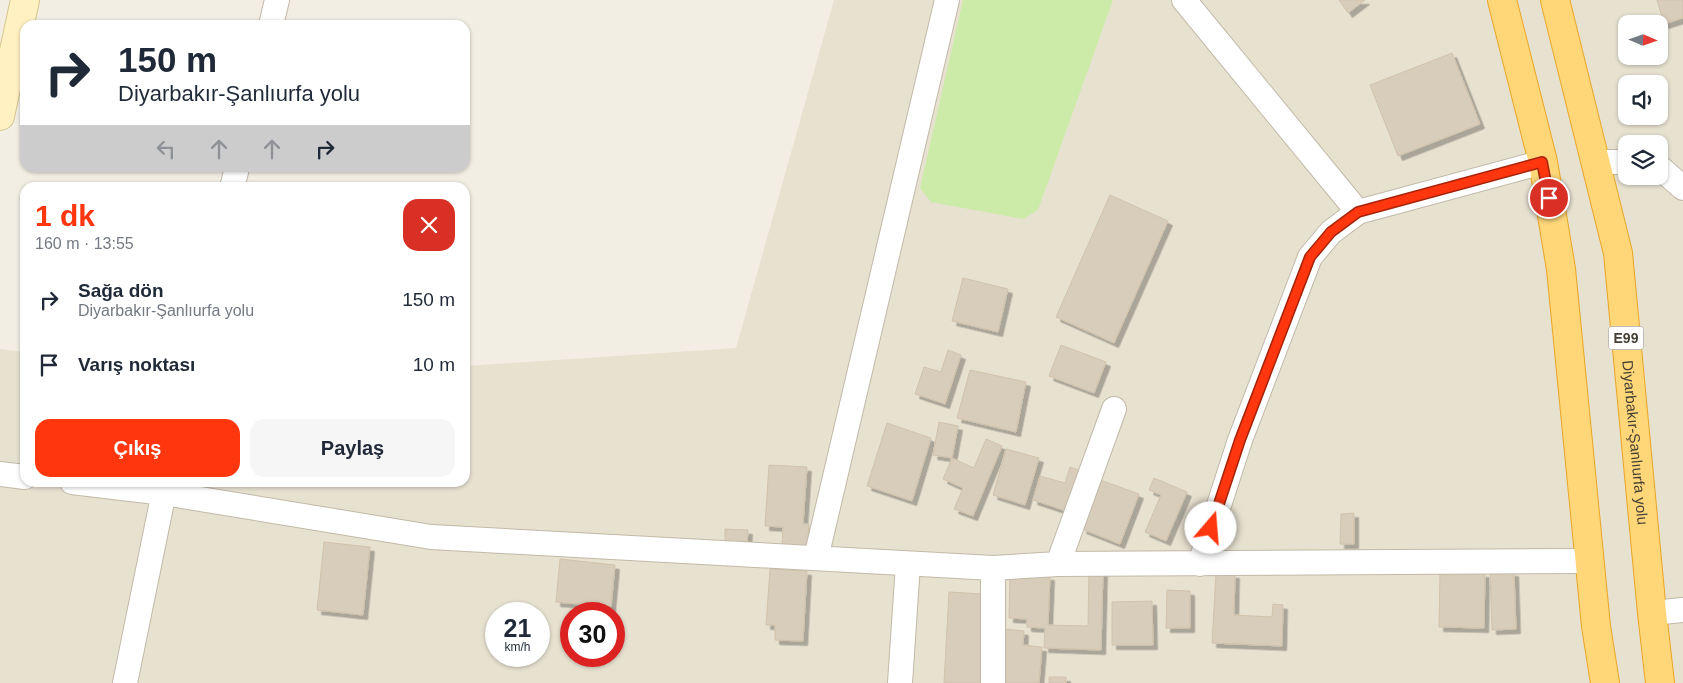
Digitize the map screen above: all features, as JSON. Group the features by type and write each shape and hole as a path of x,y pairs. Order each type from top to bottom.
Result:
{"highway":[{"path":"1502,0 1542,162 1561,269 1596,626 1605,683"},
{"name":"Diyarbakır-Şanlıurfa yolu","path":"1555,0 1618,253 1660,683"}],"main road":[{"path":"21,20 25,0"},
{"path":"0,116 20,23"}],"street":[{"path":"272,20 277,0"},
{"path":"816,558 947,0"},
{"path":"1184,0 1358,212"},
{"path":"1200,564 1240,440 1310,257 1331,232 1358,212 1542,162"},
{"path":"1595,162 1618,162"},
{"path":"1668,173 1682,182"},
{"path":"1058,564 1114,409"},
{"path":"0,474 20,476"},
{"path":"150,487 165,488 431,538 908,564 993,568 1058,564 1590,561"},
{"path":"125,683 165,488"},
{"path":"900,683 908,564"},
{"path":"993,568 993,683"},
{"path":"1652,613 1683,610"}],"shaded area":[{"path":"834,0 1683,0 1683,683 0,683 0,349 20,351 20,487 470,487 470,366 736,348"}],"green space":[{"path":"963,0 1113,0 1038,210 1023,219 931,202 920,188"}],"building":[{"path":"1339,0 1365,0 1348,13"},
{"path":"1657,0 1683,0 1683,18 1668,23 1668,15 1661,15"},
{"path":"1452,53 1480,124 1398,156 1370,85"},
{"path":"1110,195 1168,221 1114,343 1056,317"},
{"path":"963,278 1008,289 998,332 952,321"},
{"path":"1061,345 1106,362 1094,393 1049,376"},
{"path":"948,350 961,355 945,404 915,394 924,367 941,372"},
{"path":"970,370 1026,382 1016,432 957,418"},
{"path":"939,422 958,426 952,458 933,455"},
{"path":"887,423 931,438 912,501 867,486"},
{"path":"986,439 1002,446 973,516 954,509 963,488 943,479 952,458 974,468"},
{"path":"1006,449 1039,458 1025,505 993,495"},
{"path":"769,465 807,467 803,524 809,524 807,547 782,545 783,527 765,526"},
{"path":"1070,467 1082,471 1069,512 1033,500 1040,476 1065,483"},
{"path":"1154,478 1187,492 1166,541 1145,532 1161,495 1149,490"},
{"path":"1100,480 1139,494 1120,544 1082,529"},
{"path":"1354,513 1354,544 1340,544 1341,514"},
{"path":"725,529 748,530 747,544 725,543"},
{"path":"324,542 370,547 363,615 317,610"},
{"path":"560,559 615,565 611,602 556,602"},
{"path":"770,569 807,571 803,641 775,640 775,625 766,625"},
{"path":"1089,571 1103,572 1101,650 1044,648 1045,628 1027,627 1027,619 1009,618 1010,574 1050,576 1048,625 1088,626"},
{"path":"1490,572 1514,572 1516,629 1492,630"},
{"path":"1216,573 1235,574 1234,615 1272,617 1273,604 1283,605 1282,646 1212,643"},
{"path":"1440,573 1485,573 1484,628 1439,627"},
{"path":"1167,590 1190,591 1190,628 1166,628"},
{"path":"949,592 984,594 980,683 944,683"},
{"path":"1152,601 1153,645 1112,645 1112,602"},
{"path":"1004,629 1024,631 1023,645 1042,647 1039,683 1000,683"},
{"path":"1049,677 1066,677 1066,683 1049,683"}],"route":[{"path":"1211,528 1240,440 1310,257 1331,232 1358,212 1542,162 1549,198"}]}
